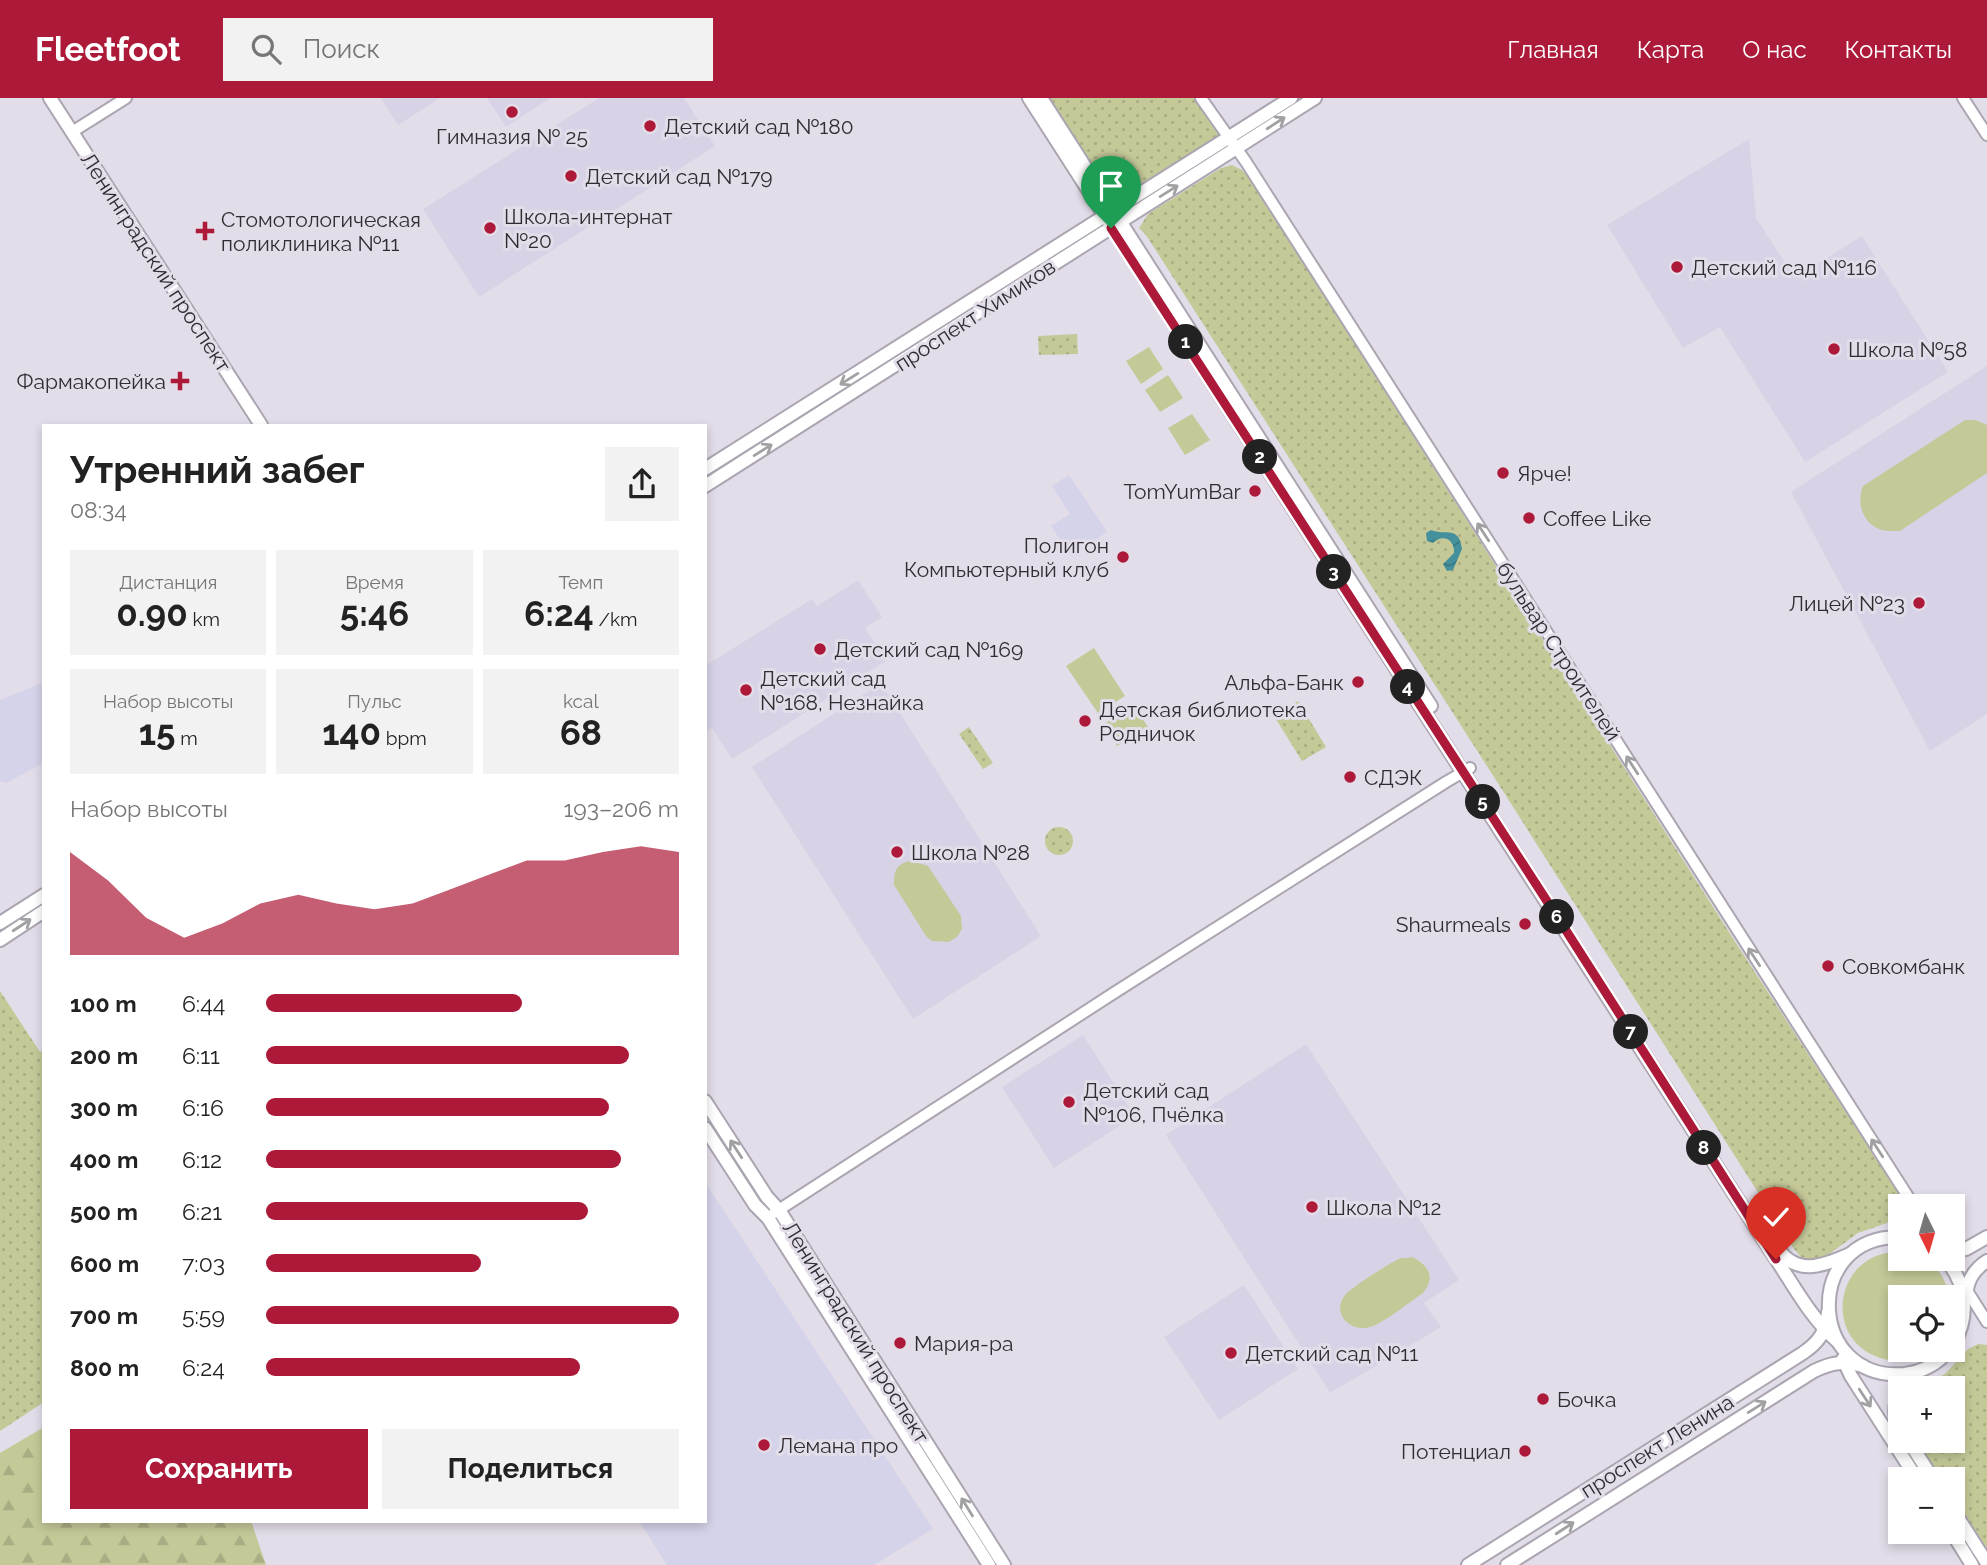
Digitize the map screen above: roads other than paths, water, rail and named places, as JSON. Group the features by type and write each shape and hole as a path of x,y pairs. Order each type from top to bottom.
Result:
{"main road":[{"name":"Ленинградский проспект","path":"51,98 260,424"},
{"path":"1029,98 1112,219 1782,1256 1794,1265 1830,1263 1872,1241 1888,1239"},
{"path":"1041,98 1112,219"},
{"name":"проспект Химиков","path":"1233,143 1291,98"},
{"name":"проспект Химиков","path":"707,468 1233,143 1315,98"},
{"name":"проспект Химиков","path":"707,485 1112,219"},
{"path":"1467,770 1812,1314 1854,1360 1863,1366"},
{"path":"0,923 42,896"},
{"path":"0,940 42,912"},
{"name":"Ленинградский проспект","path":"707,1104 767,1197 773,1214 989,1565"},
{"name":"Ленинградский проспект","path":"707,1131 755,1205 773,1214 1004,1565"},
{"path":"1965,1249 1987,1237"},
{"path":"1825,1330 1831,1284 1850,1254"},
{"path":"1965,1305 1966,1289 1971,1276 1987,1261"},
{"path":"1954,1271 1960,1285"},
{"path":"1828,1312 1851,1376 1909,1467"},
{"name":"проспект Ленина","path":"1468,1565 1803,1353 1816,1344 1825,1330"},
{"path":"1844,1362 1896,1374 1919,1371 1938,1362"},
{"name":"проспект Ленина","path":"1507,1565 1814,1371 1844,1362"},
{"path":"1914,1376 1919,1371"},
{"path":"1965,1529 1987,1563"},
{"path":"1959,1544 1972,1565"}],"street":[{"path":"72,132 126,98"},
{"name":"бульвар Строителей","path":"1201,98 1233,143 1906,1194"},
{"path":"1964,98 1987,135"},
{"path":"773,1214 1117,991 1467,770"},
{"path":"1958,1278 1987,1322"}],"water":[{"path":"1431,530 1455,534 1458,537 1462,549 1453,570 1447,571 1443,564 1454,553 1453,545 1444,538 1433,543 1427,541 1426,533"}],"place":[{"name":"Гимназия № 25","path":"512,112"},
{"name":"Детский сад №180","path":"650,126"},
{"name":"Детский сад №179","path":"571,176"},
{"name":"Школа-интернат №20","path":"490,228"},
{"name":"Стомотологическая поликлиника №11","path":"205,231"},
{"name":"Детский сад №116","path":"1677,267"},
{"name":"Школа №58","path":"1834,349"},
{"name":"Фармакопейка","path":"180,381"},
{"name":"Ярче!","path":"1503,473"},
{"name":"TomYumBar","path":"1255,491"},
{"name":"Coffee Like","path":"1529,518"},
{"name":"Полигон Компьютерный клуб","path":"1123,557"},
{"name":"Лицей №23","path":"1919,603"},
{"name":"Детский сад №169","path":"820,649"},
{"name":"Альфа-Банк","path":"1358,682"},
{"name":"Детский сад №168, Незнайка","path":"746,690"},
{"name":"Детская библиотека Родничок","path":"1085,721"},
{"name":"СДЭК","path":"1350,777"},
{"name":"Школа №28","path":"897,852"},
{"name":"Shaurmeals","path":"1525,924"},
{"name":"Совкомбанк","path":"1828,966"},
{"name":"Детский сад №106, Пчёлка","path":"1069,1102"},
{"name":"Школа №12","path":"1312,1207"},
{"name":"Мария-ра","path":"900,1343"},
{"name":"Детский сад №11","path":"1231,1353"},
{"name":"Бочка","path":"1543,1399"},
{"name":"Лемана про","path":"764,1445"},
{"name":"Потенциал","path":"1525,1451"}]}
